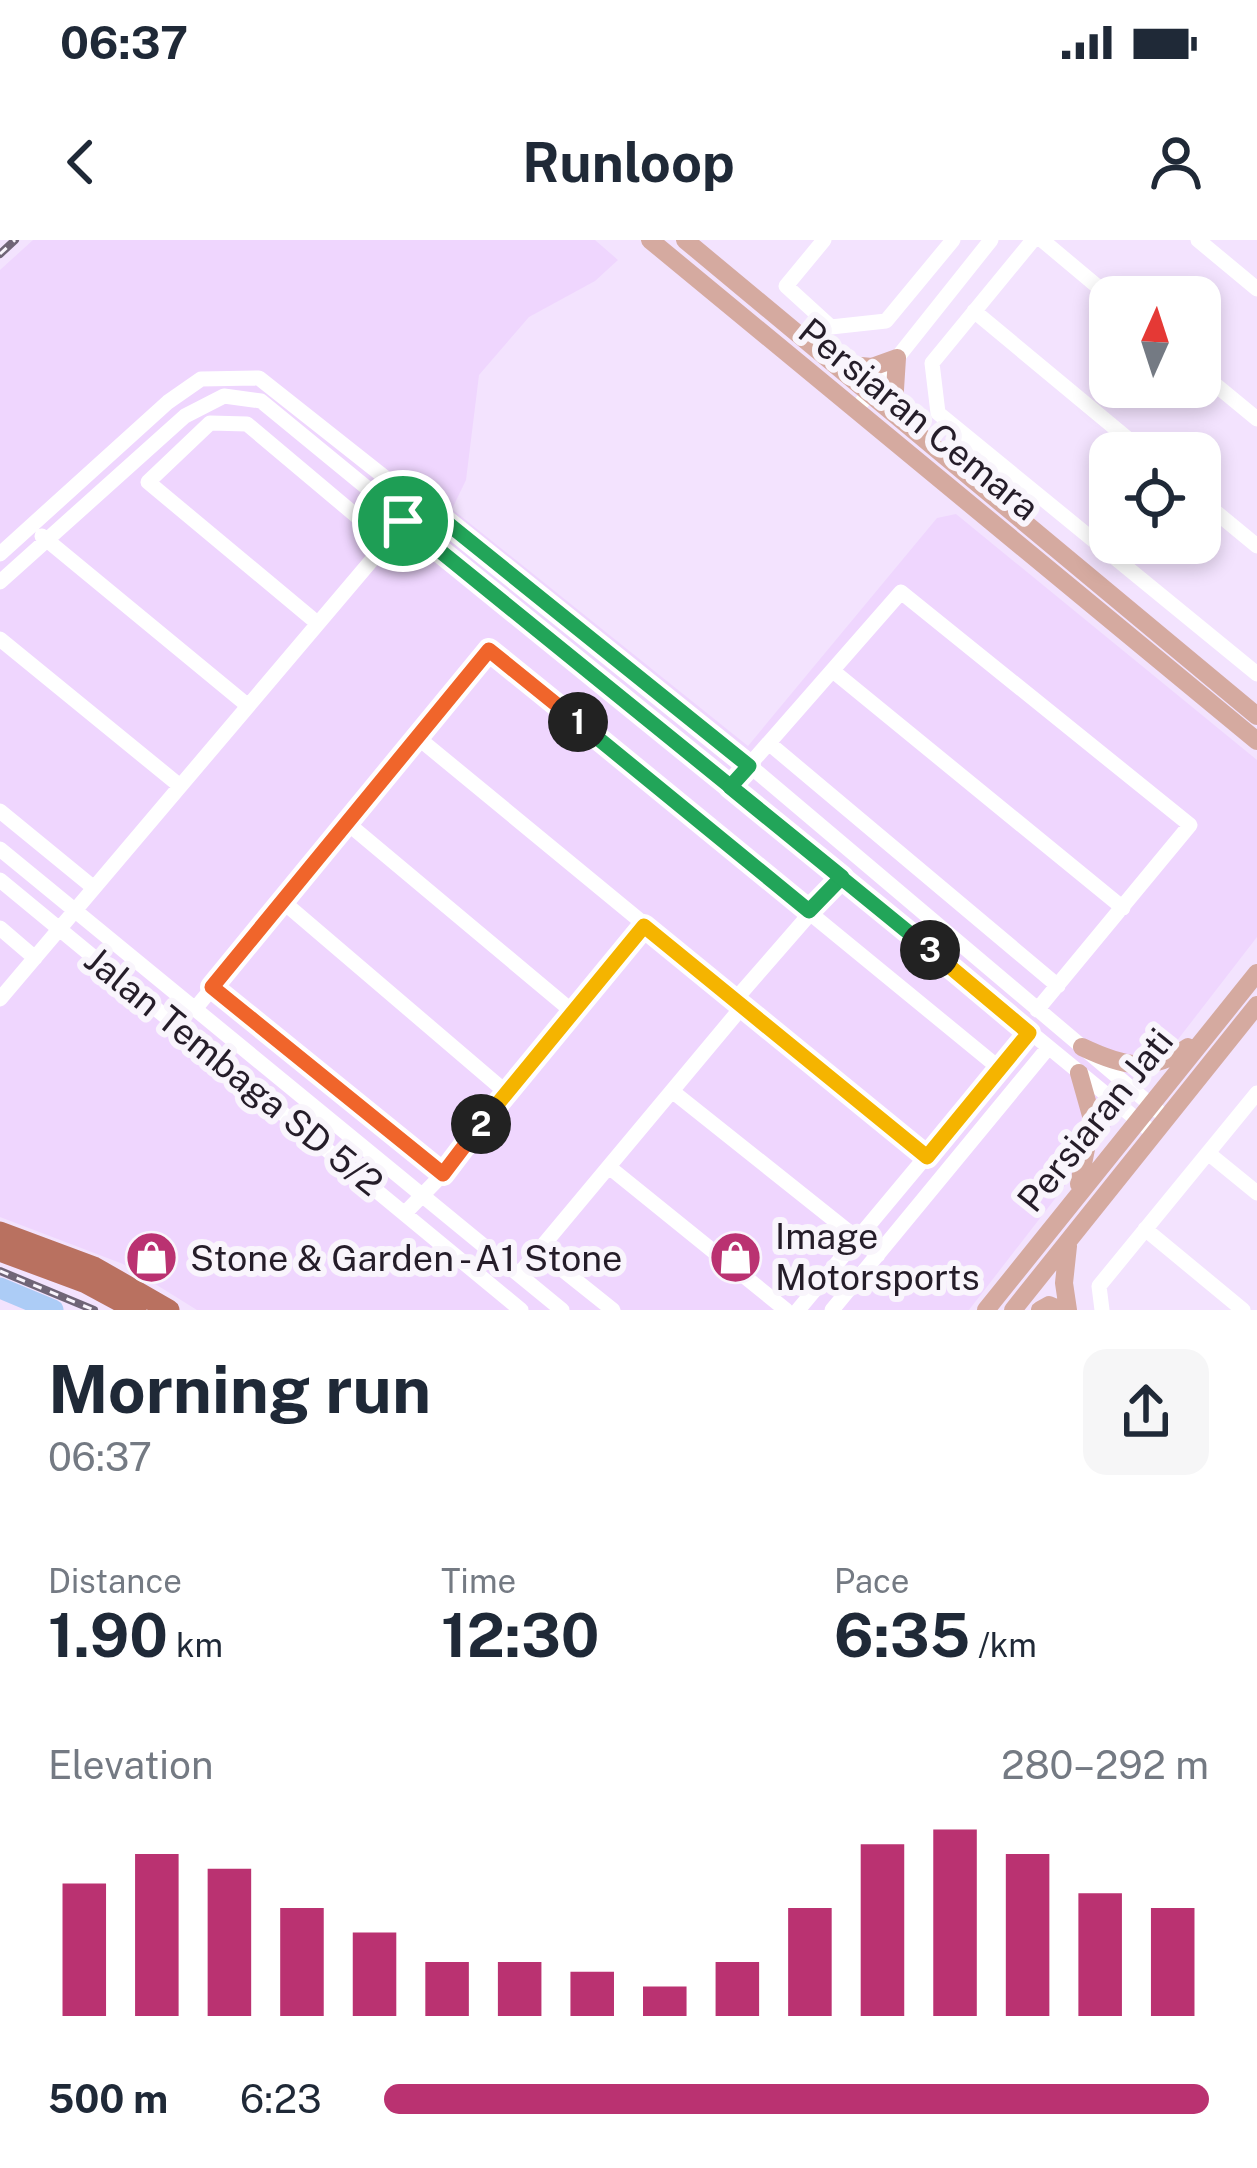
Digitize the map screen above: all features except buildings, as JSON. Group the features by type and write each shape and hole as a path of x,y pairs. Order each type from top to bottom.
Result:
{"highway":[{"path":"0,1232 94,1267 169,1310"},
{"path":"0,1250 86,1283 136,1310"}],"main road":[{"name":"Persiaran Cemara","path":"650,240 1257,741"},
{"name":"Persiaran Cemara","path":"686,240 1257,716"},
{"path":"833,363 872,368 897,358 894,405 900,418"},
{"name":"Persiaran Jati","path":"1013,1310 1070,1242 1208,1032 1257,973"},
{"name":"Persiaran Jati","path":"986,1310 1070,1205 1257,1005"},
{"path":"1082,1047 1115,1064 1145,1067 1163,1063 1208,1032"},
{"path":"1070,1205 1092,1133 1090,1100 1078,1073"},
{"path":"1040,1310 1048,1305 1065,1310 1070,1242"}],"street":[{"path":"824,240 786,286 831,327 886,321 953,240"},
{"path":"856,409 991,240"},
{"path":"1033,240 932,363 938,412 1257,674"},
{"path":"1042,240 1089,279"},
{"path":"1198,240 1257,289"},
{"path":"974,311 1120,432"},
{"path":"0,554 168,402 201,379 259,378 749,766 1082,1047 1151,1118"},
{"path":"1221,389 1257,419"},
{"path":"0,582 185,416 224,396 261,401 1078,1073 1151,1118"},
{"path":"316,622 148,482 210,423 247,424 385,540"},
{"path":"0,999 421,502"},
{"path":"1221,516 1257,546"},
{"path":"32,525 247,705"},
{"path":"730,787 902,592 1190,825 1037,1010"},
{"path":"0,639 180,786"},
{"path":"195,1010 489,650 999,1068"},
{"path":"833,671 1123,908"},
{"path":"417,737 927,1157"},
{"path":"771,745 1058,986"},
{"path":"0,811 94,888"},
{"path":"346,822 573,1012"},
{"name":"Jalan Tembaga SD 5/2","path":"0,849 562,1310"},
{"path":"519,1274 672,1091 809,911 842,877"},
{"name":"Jalan Tembaga SD 5/2","path":"0,880 521,1310"},
{"path":"281,900 507,1093"},
{"path":"406,1212 443,1174 644,926"},
{"path":"0,928 35,958"},
{"path":"212,987 443,1174"},
{"path":"798,1310 1029,1033"},
{"path":"832,1310 1048,1048"},
{"path":"672,1091 878,1256"},
{"path":"1102,1310 1099,1286 1257,1094"},
{"path":"1208,1153 1257,1193"},
{"path":"608,1168 785,1310"},
{"path":"1145,1229 1244,1310"},
{"path":"539,1251 613,1310"}],"shaded area":[{"path":"33,240 595,240 618,260 595,281 529,317 479,375 466,480 452,509 748,746 937,518 956,514 1257,760 1257,937 969,1310 197,1310 123,1264 0,1217 0,270"}],"waterway":[{"path":"0,1288 53,1310"}],"railway":[{"path":"0,254 15,240"},
{"path":"0,1271 94,1310"}],"place":[{"name":"Image Motorsports","path":"736,1257"},
{"name":"Stone & Garden - A1 Stone","path":"151,1258"}],"route":[{"path":"403,521 421,502 749,766 730,787 842,877 1029,1033 927,1157 644,926 443,1174 212,987 489,650 809,911 842,877 730,787 403,521"}]}
